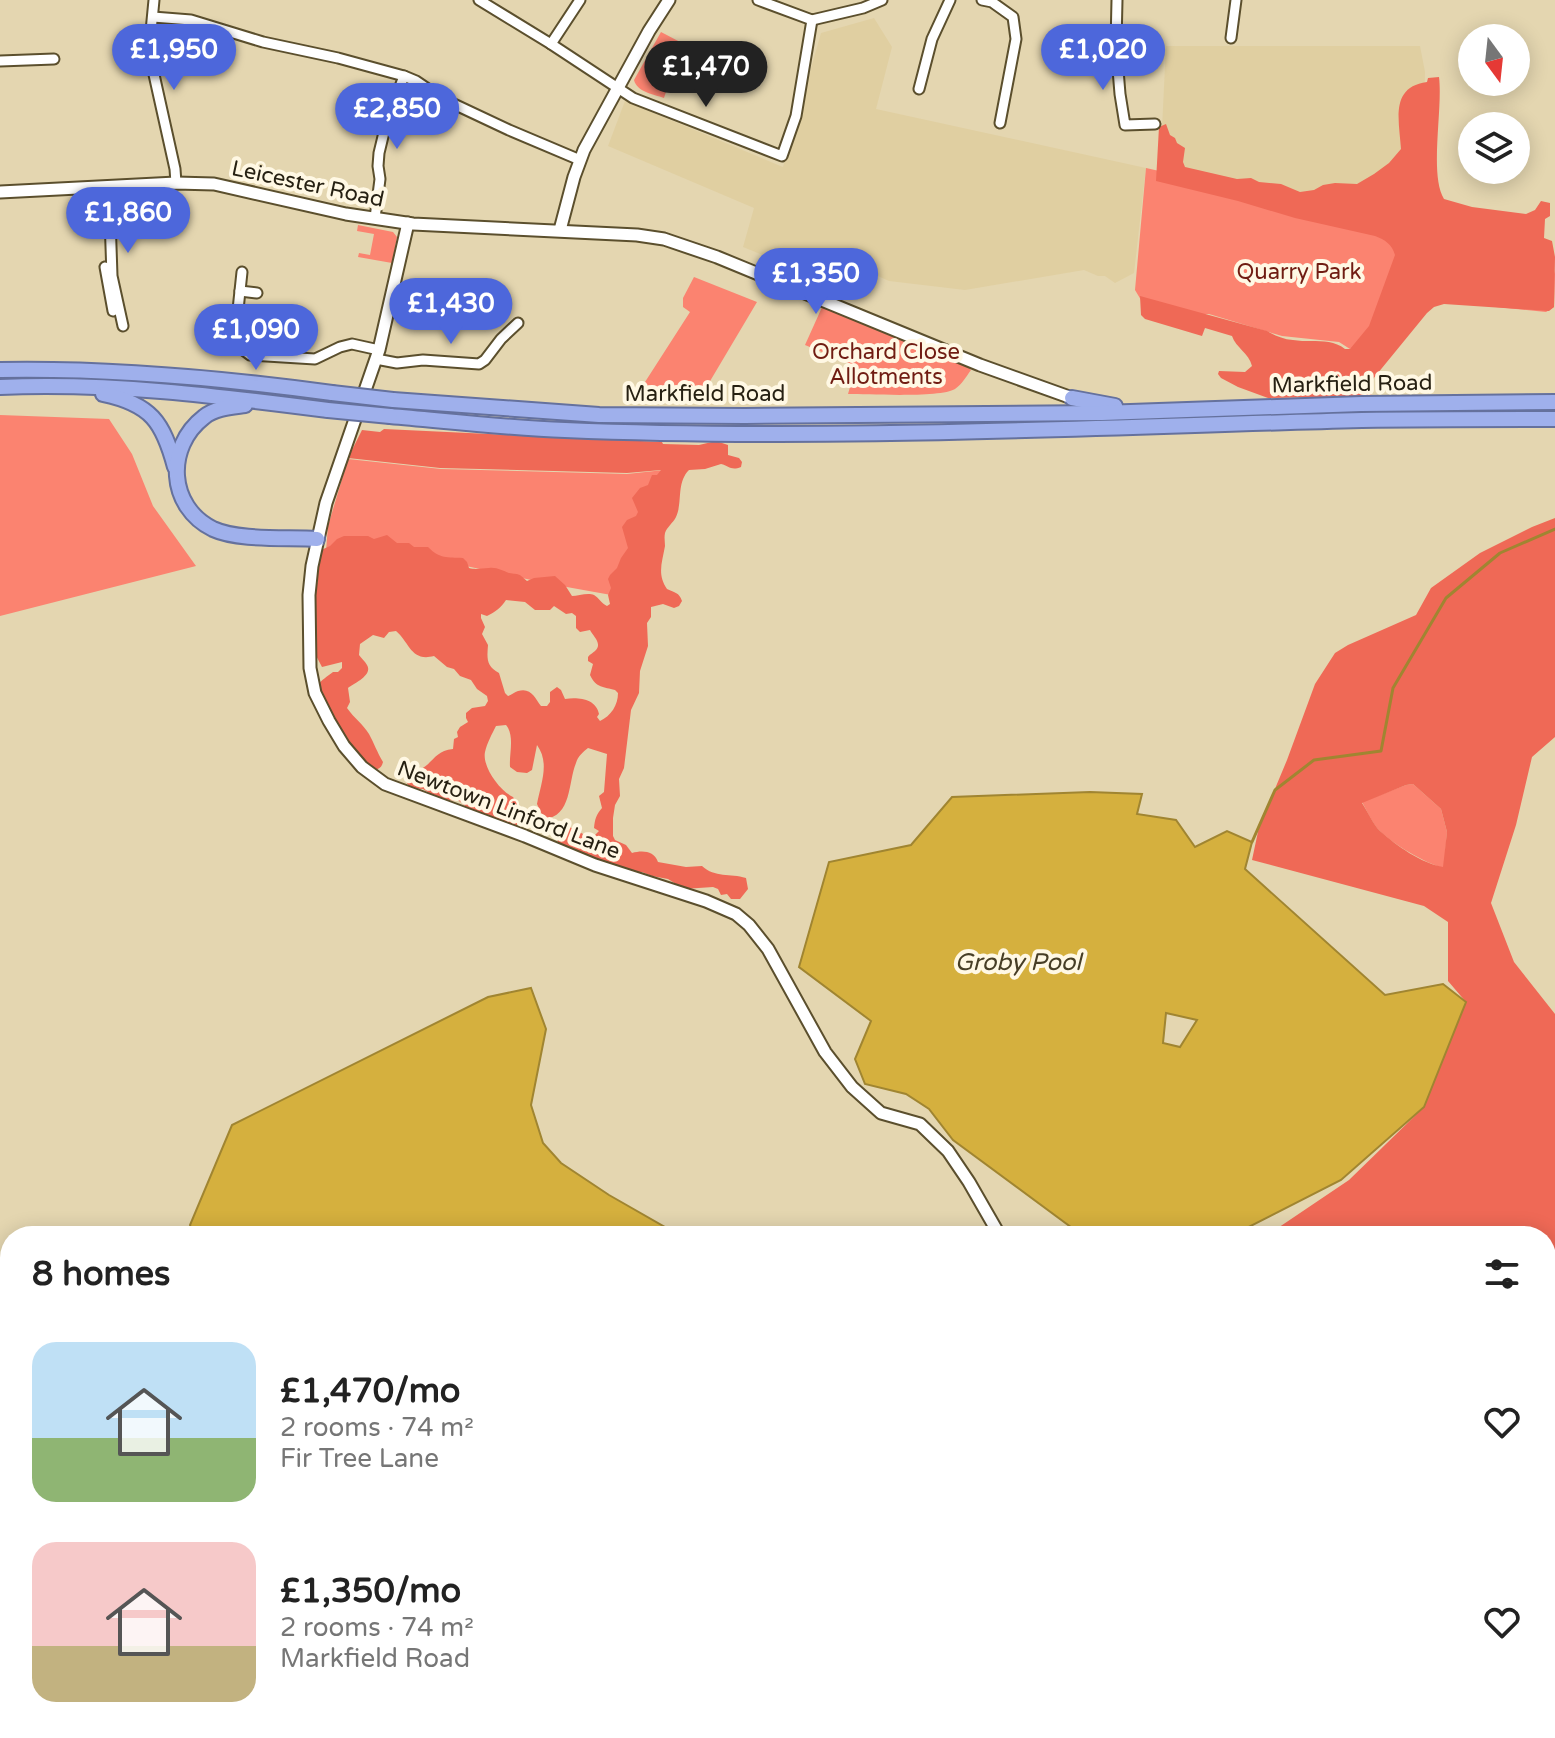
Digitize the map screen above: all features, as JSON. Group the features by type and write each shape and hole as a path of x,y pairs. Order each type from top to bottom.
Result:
{"highway":[{"name":"Markfield Road","path":"0,370 110,370 393,400 599,415 1165,411 1361,404 1555,402"},
{"name":"Markfield Road","path":"0,387 182,392 328,410 563,430 706,433 915,433 1364,420 1555,419"},
{"path":"71,387 131,401 145,411 164,432 177,471"},
{"path":"1072,398 1165,411"},
{"path":"268,402 226,407 206,415 187,435 179,456 177,483 186,507 197,519 215,529 241,535 317,539"}],"street":[{"path":"154,0 149,52 176,183"},
{"path":"479,0 618,89 665,112 782,156 796,116 812,20"},
{"path":"551,44 580,0"},
{"path":"669,0 649,31 580,160 560,230 651,236 691,247 992,369 1072,398"},
{"path":"758,0 812,20 863,8 882,0"},
{"path":"919,89 932,39 950,0"},
{"path":"982,0 992,2 1013,17 1016,39 1000,123"},
{"path":"1117,0 1116,45 1125,125 1155,124"},
{"path":"1231,38 1236,0"},
{"path":"153,17 191,20 263,42 404,76 468,111 580,160"},
{"path":"0,61 54,59"},
{"path":"375,218 380,179 379,153 404,76"},
{"name":"Leicester Road","path":"0,192 176,183 214,184 346,214 408,223 560,230"},
{"path":"106,188 106,278 113,311"},
{"path":"106,188 112,276 123,326"},
{"name":"Newtown Linford Lane","path":"408,223 378,354 326,503 317,539 309,595 310,668 315,693 329,721 362,767 398,789 595,865 706,901 736,914 768,949 825,1052 852,1087 881,1113 920,1124 948,1151 994,1226"},
{"path":"242,272 235,338 250,355 315,359 352,344 397,363 423,360 479,364 514,326 519,339"},
{"path":"240,291 257,293"}],"shaded area":[{"path":"874,18 892,47 876,109 1146,168 1134,273 1115,283 1105,276 1084,270 965,290 889,281 822,251 810,274 743,247 754,208 608,146 625,101 783,167 821,33"},
{"path":"1166,46 1420,46 1425,72 1421,227 1160,170"},
{"path":"1439,77 1437,174 1444,199 1472,207 1526,214 1535,210 1541,201 1550,203 1544,238 1552,241 1555,257 1554,307 1549,311 1444,304 1434,307 1373,379 1371,396 1268,398 1238,387 1218,374 1219,371 1245,372 1252,366 1232,336 1205,328 1202,336 1145,319 1141,315 1140,296 1286,339 1327,342 1350,349 1369,326 1395,255 1390,245 1375,236 1156,181 1159,127 1166,124 1170,135 1185,148 1185,167 1237,179 1251,178 1281,184 1300,192 1335,183 1357,184 1389,163 1401,149 1399,106 1407,90 1427,82 1428,78"},
{"path":"384,429 699,445 716,441 728,445 728,455 739,458 741,467 721,464 689,470 682,481 676,517 665,533 661,568 667,589 678,594 682,601 674,608 663,604 651,607 651,617 647,623 648,646 640,671 639,693 631,710 624,768 619,779 620,796 613,818 613,836 632,853 648,852 658,862 686,867 702,866 717,874 746,878 748,889 740,899 721,895 713,887 684,889 668,879 611,866 558,843 556,826 564,824 585,835 595,835 599,831 594,828 602,808 599,796 604,792 607,754 588,748 578,758 564,805 553,817 544,819 537,804 543,773 541,752 537,745 532,770 517,772 510,767 509,729 506,725 496,726 485,752 486,765 493,778 517,803 517,826 510,826 489,815 474,813 459,801 439,799 423,789 410,788 402,770 407,766 419,770 442,752 453,749 457,732 468,722 466,713 472,708 485,706 488,701 471,680 460,676 434,656 416,654 396,631 389,632 384,638 373,635 360,644 359,655 368,672 348,688 350,702 347,708 369,734 382,765 378,769 368,770 350,748 347,737 330,714 318,685 333,672 338,672 342,662 322,667 312,648 313,592 318,581 313,564 319,551 344,536 374,539 387,535 397,543 428,547 440,555 463,558 469,568 497,569 518,574 527,581 555,576 572,596 592,594 607,606 610,604 608,595 611,588 608,579 628,548 622,527 638,512 632,498 640,488 648,485 652,475 657,475 661,470 627,473 440,468 348,458 362,430 380,432","holes":["506,600 525,602 535,610 550,610 554,606 566,614 572,613 576,616 576,628 580,632 590,630 597,640 597,648 588,657 593,664 590,675 598,685 618,693 615,706 604,719 600,721 597,709 591,702 565,699 557,687 550,692 547,706 541,706 526,691 508,696 505,693 499,673 488,661 481,614 487,616"]},
{"path":"1555,518 1555,737 1532,757 1516,825 1491,903 1514,962 1555,1014 1555,1226 1281,1226 1349,1180 1424,1107 1466,1002 1448,981 1448,922 1424,906 1252,860 1259,827 1315,684 1335,653 1416,615 1431,588 1480,553","holes":["1413,784 1441,809 1447,832 1443,867 1418,858 1387,837 1375,825 1362,803"]}],"green space":[{"path":"661,32 682,43 664,98 642,90 634,80"},
{"name":"Quarry Park","path":"1146,168 1402,226 1541,229 1555,274 1554,307 1546,312 1436,301 1350,349 1339,342 1282,336 1209,314 1173,315 1144,305 1135,290"},
{"path":"358,225 393,232 397,237 392,263 358,257 359,253 370,255 374,234 357,231"},
{"path":"694,277 757,302 700,398 636,396 690,312 683,307 683,298"},
{"name":"Orchard Close Allotments","path":"823,305 971,370 955,389 947,392 920,395 848,394 856,366 805,345"},
{"path":"0,415 109,419 132,454 153,506 196,566 0,616"},
{"path":"348,459 441,469 627,474 664,470 628,598 415,555 326,551 328,526"},
{"path":"1413,784 1441,809 1447,832 1444,868 1419,858 1384,835 1362,802"}],"water":[{"name":"Groby Pool","path":"1090,792 1142,794 1137,814 1176,820 1195,847 1227,831 1252,842 1245,869 1385,995 1443,984 1466,1002 1424,1107 1341,1180 1251,1226 1069,1226 953,1140 929,1109 906,1094 865,1084 855,1059 871,1021 799,967 829,862 911,845 952,797","holes":["1166,1013 1197,1020 1180,1047 1163,1043"]},
{"path":"531,988 546,1029 531,1105 543,1143 561,1163 663,1226 190,1226 232,1125 488,997"}],"waterway":[{"path":"1252,842 1275,790 1314,760 1381,751 1393,688 1446,598 1500,553 1555,529"}]}
